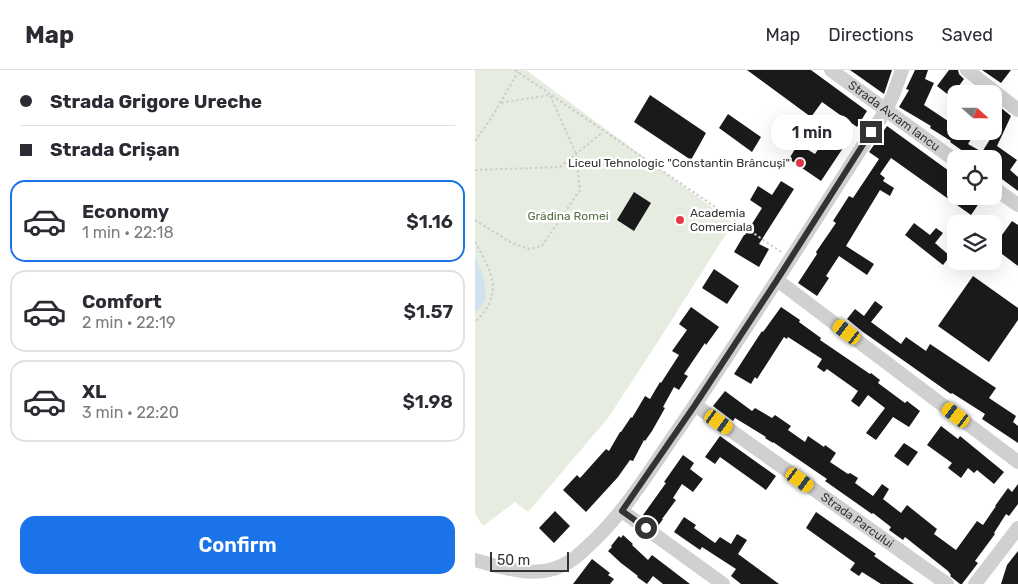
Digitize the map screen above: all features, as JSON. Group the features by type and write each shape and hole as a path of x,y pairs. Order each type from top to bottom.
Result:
{"street":[{"name":"Strada Avram Iancu","path":"831,70 947,155"},
{"path":"475,560 530,572 551,571 565,565 580,554 600,536 622,511 695,405 777,280 885,110 902,70"},
{"path":"967,70 1018,110"},
{"path":"1002,194 1018,205"},
{"path":"777,280 1018,462"},
{"name":"Strada Parcului","path":"695,405 947,584"},
{"path":"622,511 723,584"},
{"path":"975,584 1018,528"}],"path":[{"path":"515,70 790,258"},
{"path":"475,141 492,118 518,72"},
{"path":"500,103 550,95"},
{"path":"475,220 512,243 529,249 542,246 580,190 576,154 550,95"},
{"path":"475,170 560,167 604,131"},
{"path":"475,242 492,275 493,294 486,310 475,322"}],"green space":[{"name":"Grădina Romei","path":"475,70 526,70 733,223 608,418 528,512 515,502 483,526 475,514"}],"water":[{"path":"475,258 483,276 485,296 481,307 475,312"}],"building":[{"path":"747,70 811,70 867,111 857,127 822,102 811,117"},
{"path":"850,70 892,70 884,94"},
{"path":"915,70 928,70 925,79 934,83 924,105 947,120 947,139 930,128 931,126 899,107 909,90 906,89"},
{"path":"949,70 958,70 964,79 960,85 947,85 947,94 937,86"},
{"path":"982,70 1011,70 1001,83"},
{"path":"650,95 706,133 691,160 634,122"},
{"path":"1003,109 1011,116 1003,133"},
{"path":"728,114 761,137 752,152 719,128"},
{"path":"826,124 849,139 821,181 789,159 798,144 815,154 823,142 818,137"},
{"path":"887,126 947,169 947,198 891,158 880,174 885,178 883,181 894,188 890,196 880,190 846,246 874,264 867,275 839,256 826,276 829,278 817,296 798,283 836,223 833,221 849,196 853,198 879,159 869,152"},
{"path":"949,140 970,140 968,144 978,150 961,150"},
{"path":"990,140 1000,140 997,146 1017,160 1010,170 1018,177 1018,191 1002,179 1002,150 983,150"},
{"path":"781,181 794,189 759,244 769,249 759,267 734,252 762,208 750,200 758,186 772,195"},
{"path":"634,192 651,203 634,231 617,220"},
{"path":"957,205 978,205 971,215"},
{"path":"1012,221 1018,225 1018,266 1002,254 1002,235"},
{"path":"914,223 930,235 936,228 943,233 935,243 947,253 947,260 943,265 905,235"},
{"path":"714,269 739,286 727,304 702,288"},
{"path":"973,276 1018,308 1018,320 989,362 938,326"},
{"path":"875,301 883,307 871,322 901,344 906,337 926,351 930,344 996,388 989,398 1016,416 1013,422 1018,426 1018,443 982,419 985,414 951,394 847,319 855,309 864,316"},
{"path":"691,307 719,327 706,345 705,343 684,374 688,376 679,390 674,387 663,407 665,408 633,461 630,460 618,477 586,512 563,490 577,475 580,478 606,449 609,451 645,396 650,399 679,355 672,351 687,330 679,324"},
{"path":"781,307 800,320 799,322 821,338 820,340 871,373 880,380 878,383 905,403 907,401 920,411 909,427 893,417 876,440 866,433 885,408 868,395 859,407 851,401 858,391 827,369 824,372 817,367 822,359 788,337 787,339 784,337 757,379 755,377 751,384 734,374 762,331"},
{"path":"725,391 752,411 755,408 772,418 775,415 791,426 788,430 805,442 808,436 824,447 825,445 836,453 830,462 858,478 855,483 873,496 882,484 889,489 883,499 901,513 907,505 937,529 934,534 956,550 977,521 983,525 1008,488 1012,492 1018,484 1018,504 1009,516 1006,514 995,534 975,561 978,563 962,584 960,584 950,576 948,571 905,537 903,540 889,530 891,527 873,513 825,481 827,479 766,437 735,418 733,421 713,406"},
{"path":"941,426 958,439 960,436 1004,472 994,484 977,470 974,473 968,468 961,478 948,468 952,463 927,445"},
{"path":"720,436 776,476 766,490 720,457 715,464 705,457"},
{"path":"904,443 918,452 908,466 894,456"},
{"path":"683,455 694,463 690,469 703,479 693,492 682,484 673,498 676,500 658,526 643,515"},
{"path":"555,511 570,526 554,543 539,528"},
{"path":"816,512 876,554 874,556 914,584 881,584 862,572 859,576 850,570 855,563 806,528"},
{"path":"684,517 696,525 694,528 715,543 720,537 731,544 737,534 747,540 738,554 779,584 741,584 731,576 736,569 702,547 700,550 674,532"},
{"path":"623,535 648,560 652,555 690,584 663,584 653,576 647,584 637,577 608,551 619,536 621,538"},
{"path":"1018,551 1018,584 1001,584 1007,565"},
{"path":"592,559 610,573 608,575 614,579 610,584 573,584"}],"place":[{"name":"Liceul Tehnologic \"Constantin Brâncuși\"","path":"800,163"},
{"name":"Academia Comerciala","path":"680,220"}],"route":[{"path":"646,528 622,511 695,405 871,132"}]}
